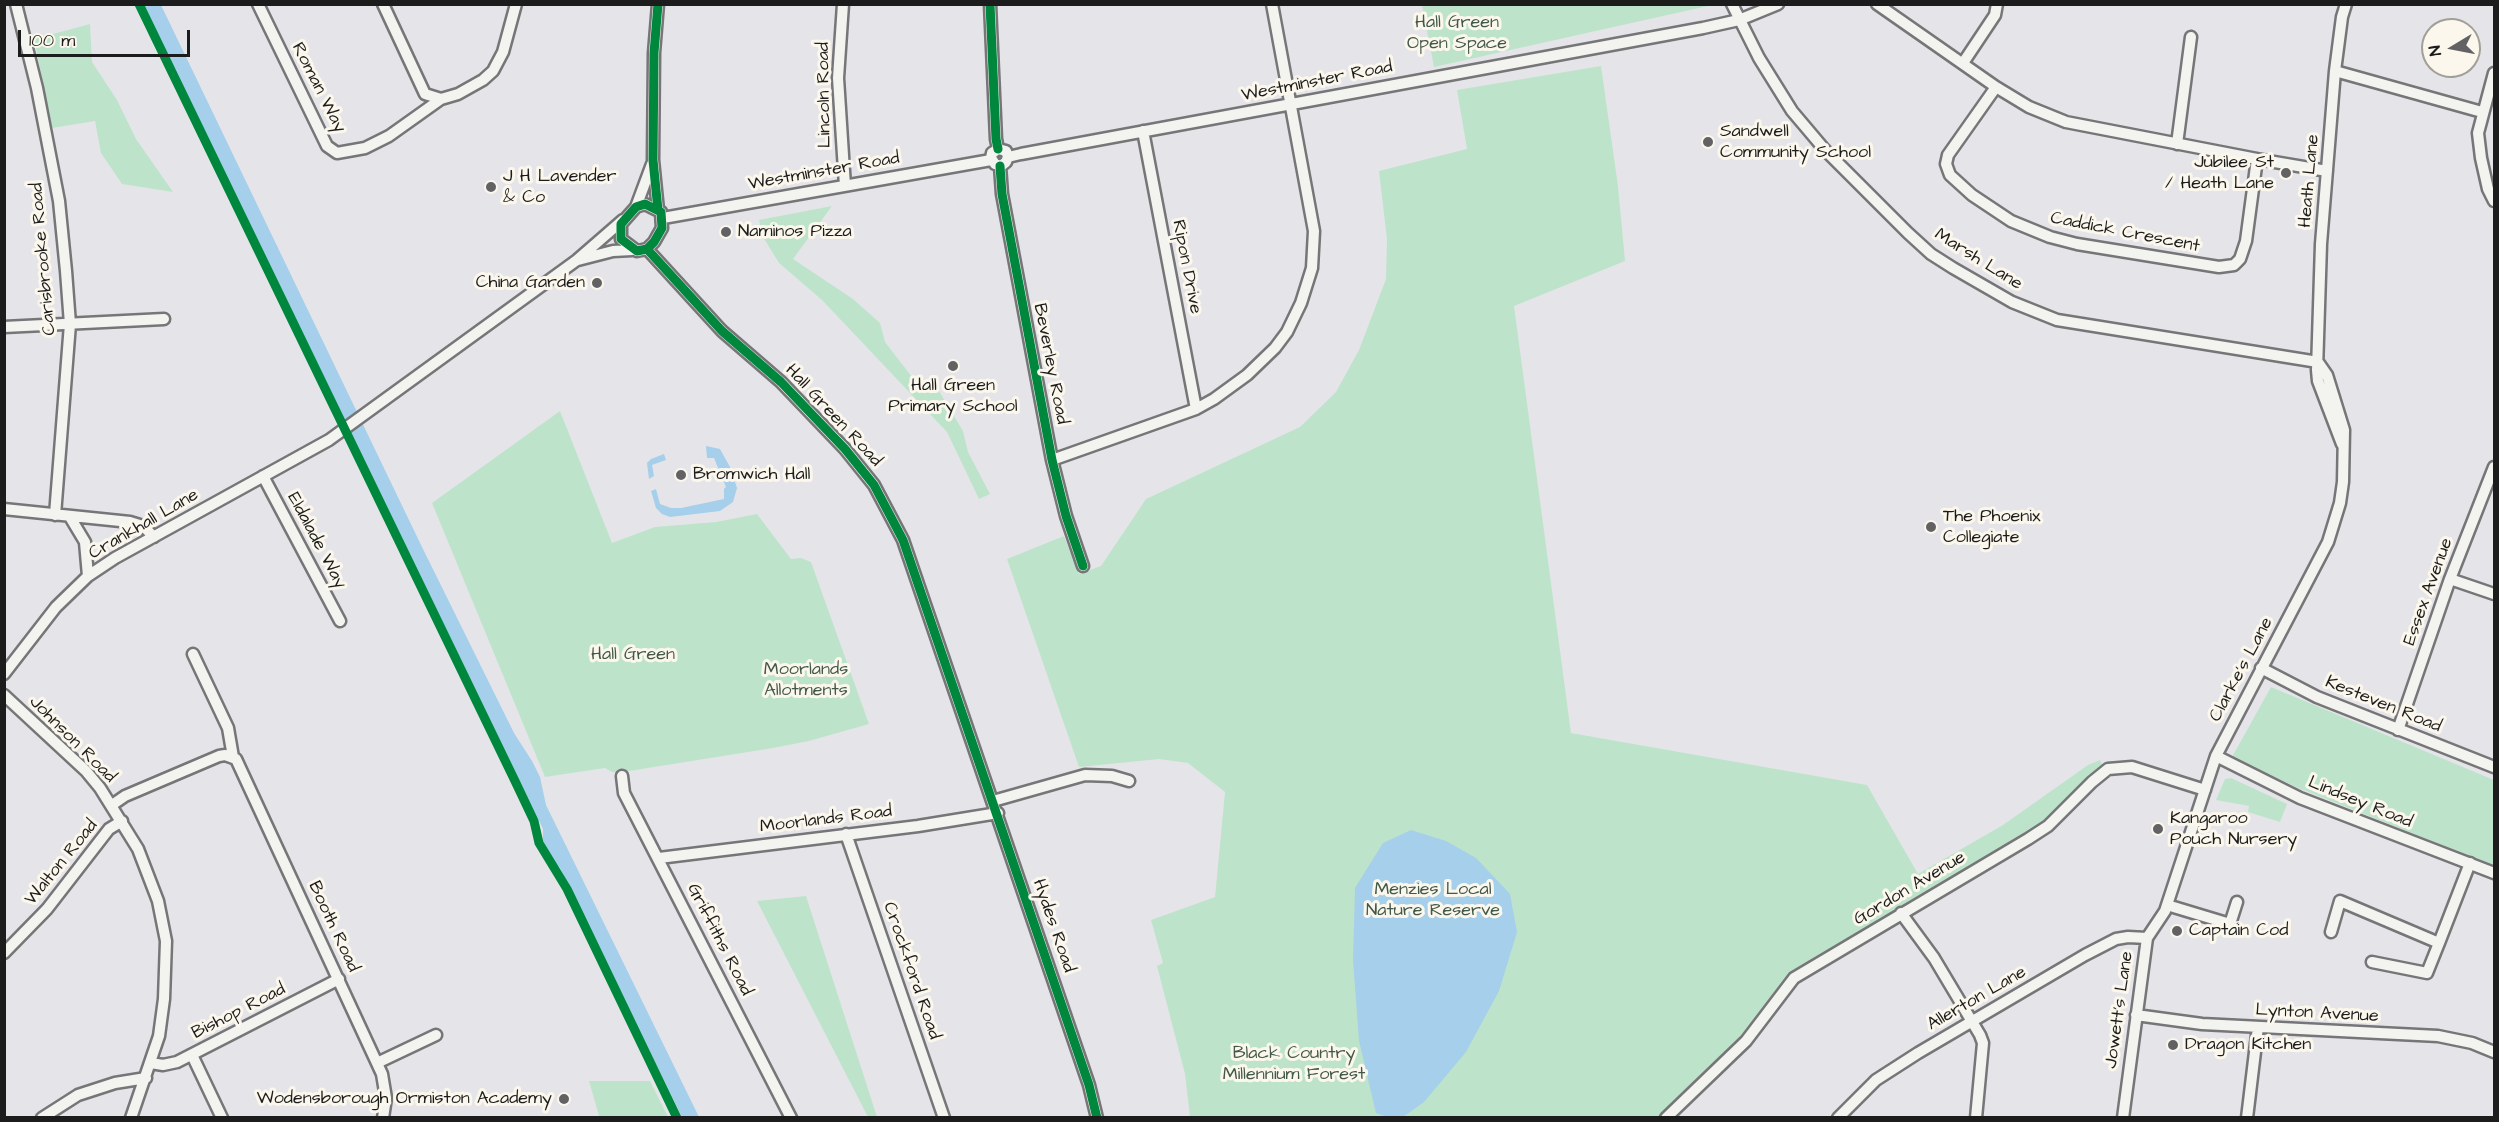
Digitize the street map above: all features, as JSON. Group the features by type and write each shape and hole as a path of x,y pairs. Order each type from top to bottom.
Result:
{"street":[{"name":"Carisbrooke Road","path":"16,4 37,88 59,201 70,324 55,515"},
{"name":"Roman Way","path":"258,4 327,146 337,153 365,148 389,136 441,99 458,94 483,80 493,71 502,52 516,4"},
{"path":"383,4 425,94 441,99"},
{"path":"577,260 613,251 642,251 647,249 660,234 661,214 653,160 654,53 658,4"},
{"name":"Lincoln Road","path":"843,4 838,78 845,186"},
{"path":"990,4 998,148"},
{"path":"1052,460 1196,409 1227,390 1275,348 1287,332 1308,285 1314,250 1314,231 1272,4"},
{"name":"Marsh Lane","path":"1732,4 1759,58 1792,111 1825,150 1908,233 1931,254 1953,268 2012,302 2057,320 2318,362"},
{"name":"Westminster Road","path":"1008,157 1739,20 1778,4"},
{"path":"1877,4 1996,87 2029,107 2066,122 2327,171"},
{"path":"1963,63 1995,15 1996,4"},
{"name":"Heath Lane","path":"2318,362 2321,244 2335,71 2346,4"},
{"path":"2177,144 2191,37"},
{"path":"2335,71 2482,112"},
{"path":"2494,73 2478,133 2488,189 2494,201"},
{"name":"Caddick Crescent","path":"1996,87 1948,155 1946,164 1950,175 1972,195 2011,221 2050,237 2077,244 2219,267 2234,265 2240,259 2246,242 2257,159"},
{"name":"Ripon Drive","path":"1143,131 1196,409"},
{"path":"998,148 1004,150 1008,157 1006,162 996,163 992,153 998,148"},
{"path":"577,260 636,207 653,160"},
{"name":"Westminster Road","path":"661,214 996,163"},
{"name":"Beverley Road","path":"996,163 1052,460 1066,516 1083,566"},
{"path":"636,207 645,204 661,214"},
{"path":"623,220 620,235 624,243 632,250"},
{"name":"Hall Green Road","path":"647,249 722,332 781,382 845,449 874,485 903,540 973,746"},
{"name":"Crankhall Lane","path":"4,674 56,607 88,576 329,440 577,260"},
{"path":"4,327 165,319"},
{"name":"Clarke's Lane","path":"2166,908 2216,756 2328,542 2340,503 2343,482 2343,445 2318,381 2318,362"},
{"name":"Essex Avenue","path":"2398,730 2451,579 2494,467"},
{"name":"Eldalade Way","path":"263,476 340,621"},
{"path":"4,509 130,522 143,526 154,537"},
{"path":"70,517 85,542 88,576"},
{"path":"2451,579 2494,594"},
{"name":"Booth Road","path":"193,654 228,728 233,757 243,769 377,1063 385,1087 383,1118"},
{"name":"Kesteven Road","path":"2261,668 2317,697 2494,767"},
{"name":"Johnson Road","path":"4,695 86,771 122,821 138,849 152,884 166,941 164,999 159,1036 131,1118"},
{"name":"Hydes Road","path":"973,746 998,813 1089,1085 1097,1118"},
{"path":"112,805 125,796 219,756 233,757"},
{"name":"Lindsey Road","path":"2216,756 2300,798 2494,873"},
{"name":"Gordon Avenue","path":"1666,1118 1746,1041 1794,978 2048,826 2108,769 2132,767 2205,790"},
{"path":"993,801 1085,775 1112,776 1129,781"},
{"name":"Griffiths Road","path":"622,776 624,793 790,1118"},
{"name":"Moorlands Road","path":"659,858 998,813"},
{"name":"Walton Road","path":"4,953 47,909 109,829 122,821"},
{"name":"Crockford Road","path":"846,834 944,1118"},
{"path":"2372,962 2427,973 2470,863"},
{"path":"2331,932 2340,901 2439,943"},
{"path":"2166,908 2230,924 2237,902"},
{"name":"Jowett's Lane","path":"2123,1118 2147,938 2166,908"},
{"path":"1901,913 1935,958 1983,1043 1976,1118"},
{"name":"Allerton Lane","path":"1838,1118 1876,1080 2085,955 2116,939 2147,938"},
{"name":"Bishop Road","path":"151,1063 170,1064 192,1055 339,979"},
{"name":"Lynton Avenue","path":"2136,1015 2202,1024 2438,1036 2472,1043 2494,1052"},
{"path":"2247,1118 2258,1027"},
{"path":"377,1063 436,1035"},
{"path":"192,1055 222,1118"},
{"path":"42,1118 78,1095 115,1083 146,1078"}],"green space":[{"name":"Hall Green Open Space","path":"1422,4 1717,4 1434,67 1422,5"},
{"path":"90,24 92,62 117,100 136,139 173,192 122,184 101,153 95,121 52,128 34,39"},
{"name":"Menzies Local Nature Reserve","path":"1601,66 1618,186 1625,261 1514,306 1571,733 1867,785 1918,874 2003,825 2088,765 2100,760 2105,771 2048,826 1794,978 1746,1041 1666,1117 1190,1117 1185,1074 1157,966 1163,963 1151,920 1215,897 1225,792 1188,763 1159,759 1079,767 1007,559 1064,536 1079,574 1101,566 1146,499 1300,427 1336,392 1359,350 1386,279 1387,239 1379,171 1467,149 1457,90"},
{"path":"832,206 793,259 853,299 880,323 885,342 919,386 939,391 963,431 968,452 990,494 979,499 947,432 822,300 779,263 763,237 759,220"},
{"name":"Hall Green","path":"560,411 612,543 655,527 716,522 757,514 791,559 801,558 811,562 869,724 809,741 773,748 623,772 612,772 605,768 545,777 432,503"},
{"path":"2271,687 2494,780 2494,866 2296,787 2232,757"},
{"path":"2231,778 2287,804 2280,822 2248,812 2249,806 2216,800 2225,779"},
{"path":"806,896 877,1117 868,1117 757,901"},
{"path":"589,1081 650,1081 668,1117 599,1116"}],"water":[{"path":"144,5 161,5 422,547 514,733 540,777 546,805 699,1117 682,1117 560,868 554,862 543,841 543,829"},
{"path":"706,446 720,449 730,467 737,488 733,502 720,511 670,517 662,514 656,508 651,491 656,489 660,504 671,508 724,499 726,487 714,458 707,458"},
{"path":"664,454 666,460 652,465 654,476 649,479 647,463"},
{"path":"1411,830 1446,841 1476,858 1510,894 1517,932 1499,991 1466,1052 1424,1102 1403,1117 1387,1117 1376,1113 1359,1041 1353,960 1355,888 1383,843"}],"cycle path":[{"path":"139,4 515,781 534,821 539,843 567,889 677,1118"},
{"path":"658,4 654,53 653,160 658,210"},
{"path":"990,4 998,149"},
{"path":"1000,166 1002,194 1052,460 1066,516 1083,566"},
{"path":"645,204 661,212 662,228 647,249 637,251 621,239 621,224 636,207 645,204"},
{"path":"647,249 722,331 781,382 845,449 874,485 903,540 1089,1085 1097,1118"}],"place":[{"name":"Sandwell Community School","path":"1708,142"},
{"name":"Jubilee St / Heath Lane","path":"2286,173"},
{"name":"J H Lavender & Co","path":"491,187"},
{"name":"Naminos Pizza","path":"726,232"},
{"name":"China Garden","path":"597,283"},
{"name":"Hall Green Primary School","path":"953,366"},
{"name":"Bromwich Hall","path":"681,475"},
{"name":"The Phoenix Collegiate","path":"1931,527"},
{"name":"Kangaroo Pouch Nursery","path":"2158,829"},
{"name":"Captain Cod","path":"2177,931"},
{"name":"Dragon Kitchen","path":"2173,1045"},
{"name":"Wodensborough Ormiston Academy","path":"564,1099"}],"park label":[{"name":"Moorlands Allotments","path":"806,680"},
{"name":"Black Country Millennium Forest","path":"1294,1064"}]}
